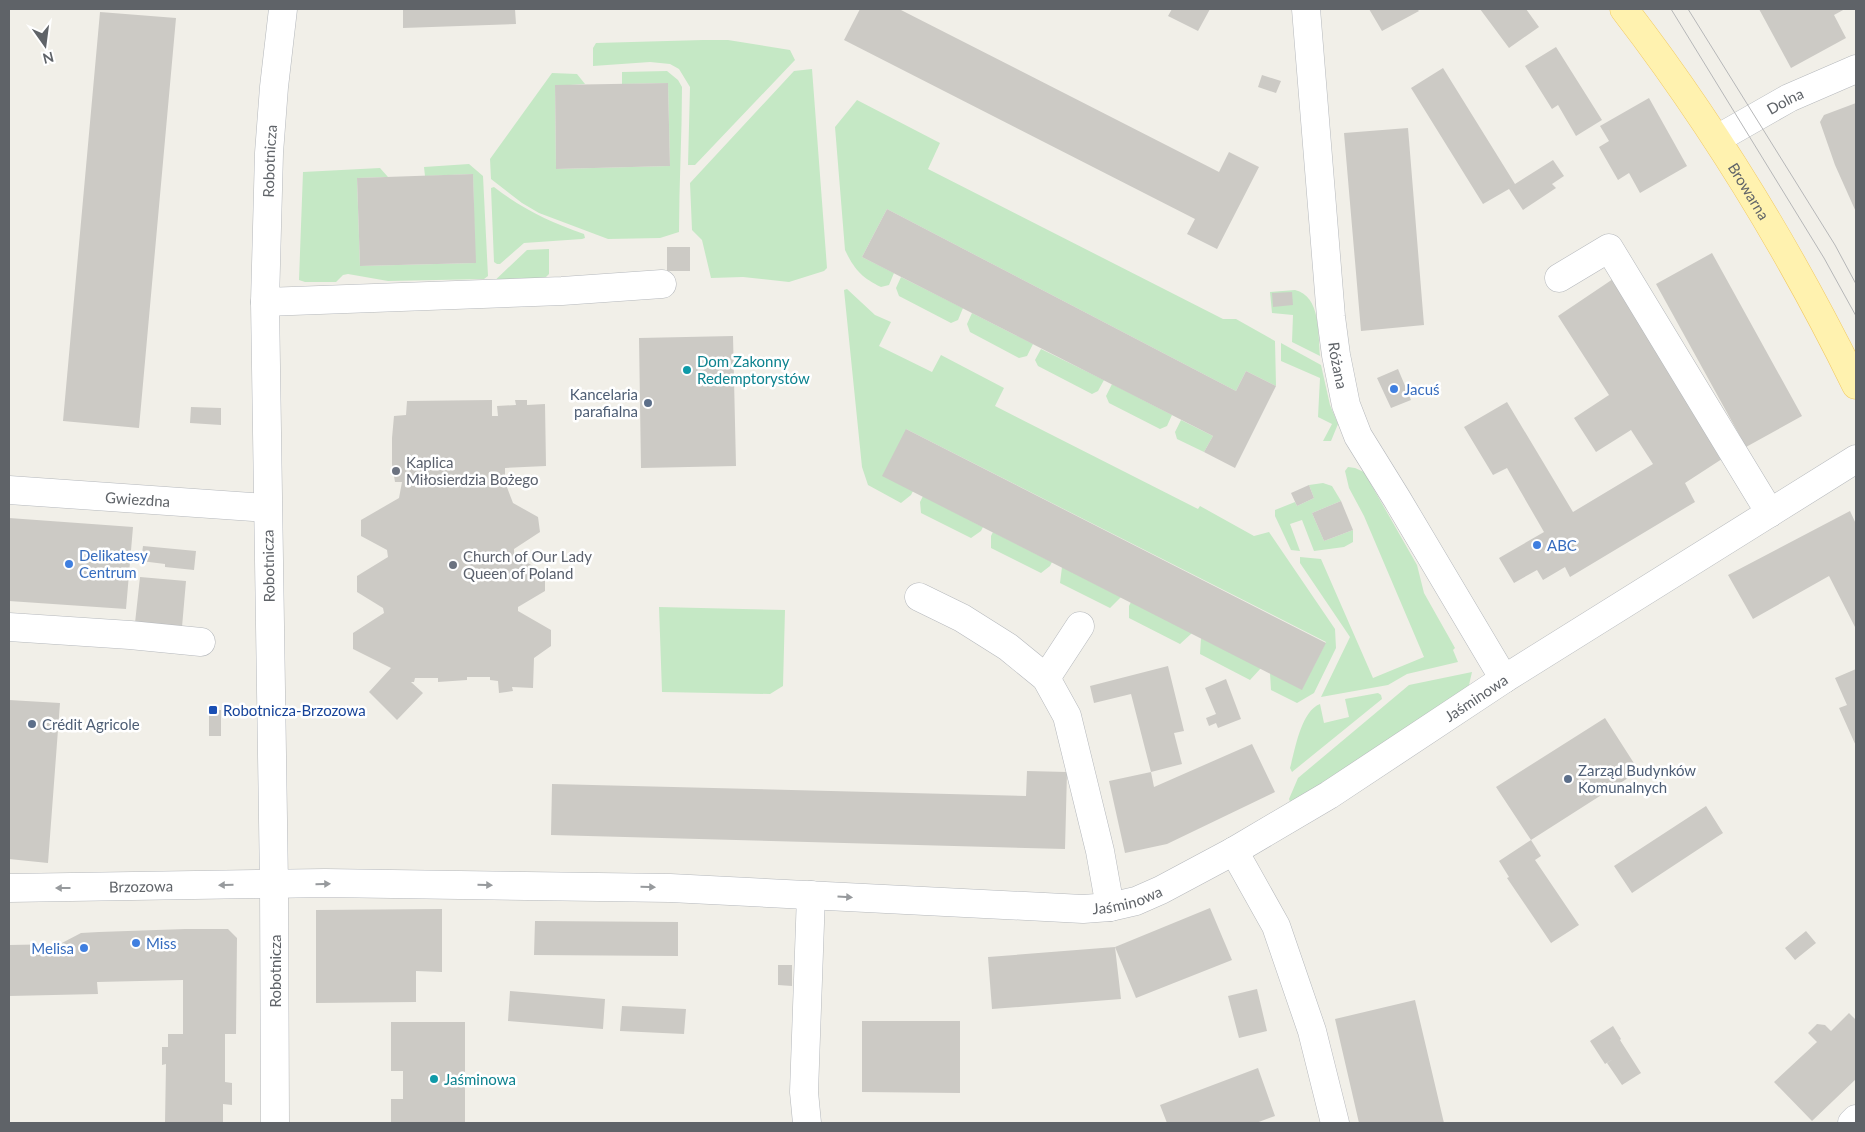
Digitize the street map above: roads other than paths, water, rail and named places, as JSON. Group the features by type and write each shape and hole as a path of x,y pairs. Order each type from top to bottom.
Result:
{"main road":[{"name":"Browarna","path":"1624,9 1672,72 1717,139 1797,271 1856,385"}],"street":[{"name":"Robotnicza","path":"275,1123 274,884 265,302 269,153 283,9"},
{"name":"Różana","path":"1306,9 1331,317 1346,405 1358,436 1504,679"},
{"name":"Dolna","path":"1717,139 1789,98 1856,69"},
{"path":"1559,278 1609,248 1770,513"},
{"path":"265,302 562,291 662,284"},
{"name":"Jaśminowa","path":"274,884 326,883 670,888 1083,909 1110,907 1136,901 1161,890 1234,851 1329,795 1504,679 1856,459"},
{"name":"Gwiezdna","path":"9,490 267,508"},
{"path":"919,597 962,618 1008,647 1046,678 1067,716 1100,851 1110,907"},
{"path":"1046,678 1080,626"},
{"path":"9,627 201,642"},
{"path":"1234,851 1276,926 1312,1031 1335,1123"},
{"name":"Brzozowa","path":"9,888 274,884"},
{"path":"807,1123 804,1092 811,895"},
{"path":"1852,1123 1856,1119"}],"tram line":[{"path":"1671,9 1824,258 1856,316"},
{"path":"1688,9 1835,245 1856,284"}],"place":[{"name":"Dom Zakonny Redemptorystów","path":"687,370"},
{"name":"Jacuś","path":"1394,389"},
{"name":"Kancelaria parafialna","path":"648,403"},
{"name":"Kaplica Miłosierdzia Bożego","path":"396,471"},
{"name":"ABC","path":"1537,545"},
{"name":"Delikatesy Centrum","path":"69,564"},
{"name":"Church of Our Lady Queen of Poland","path":"453,565"},
{"name":"Robotnicza-Brzozowa","path":"213,710"},
{"name":"Crédit Agricole","path":"32,724"},
{"name":"Zarząd Budynków Komunalnych","path":"1568,779"},
{"name":"Miss","path":"136,943"},
{"name":"Melisa","path":"84,948"},
{"name":"Jaśminowa","path":"434,1079"}]}
